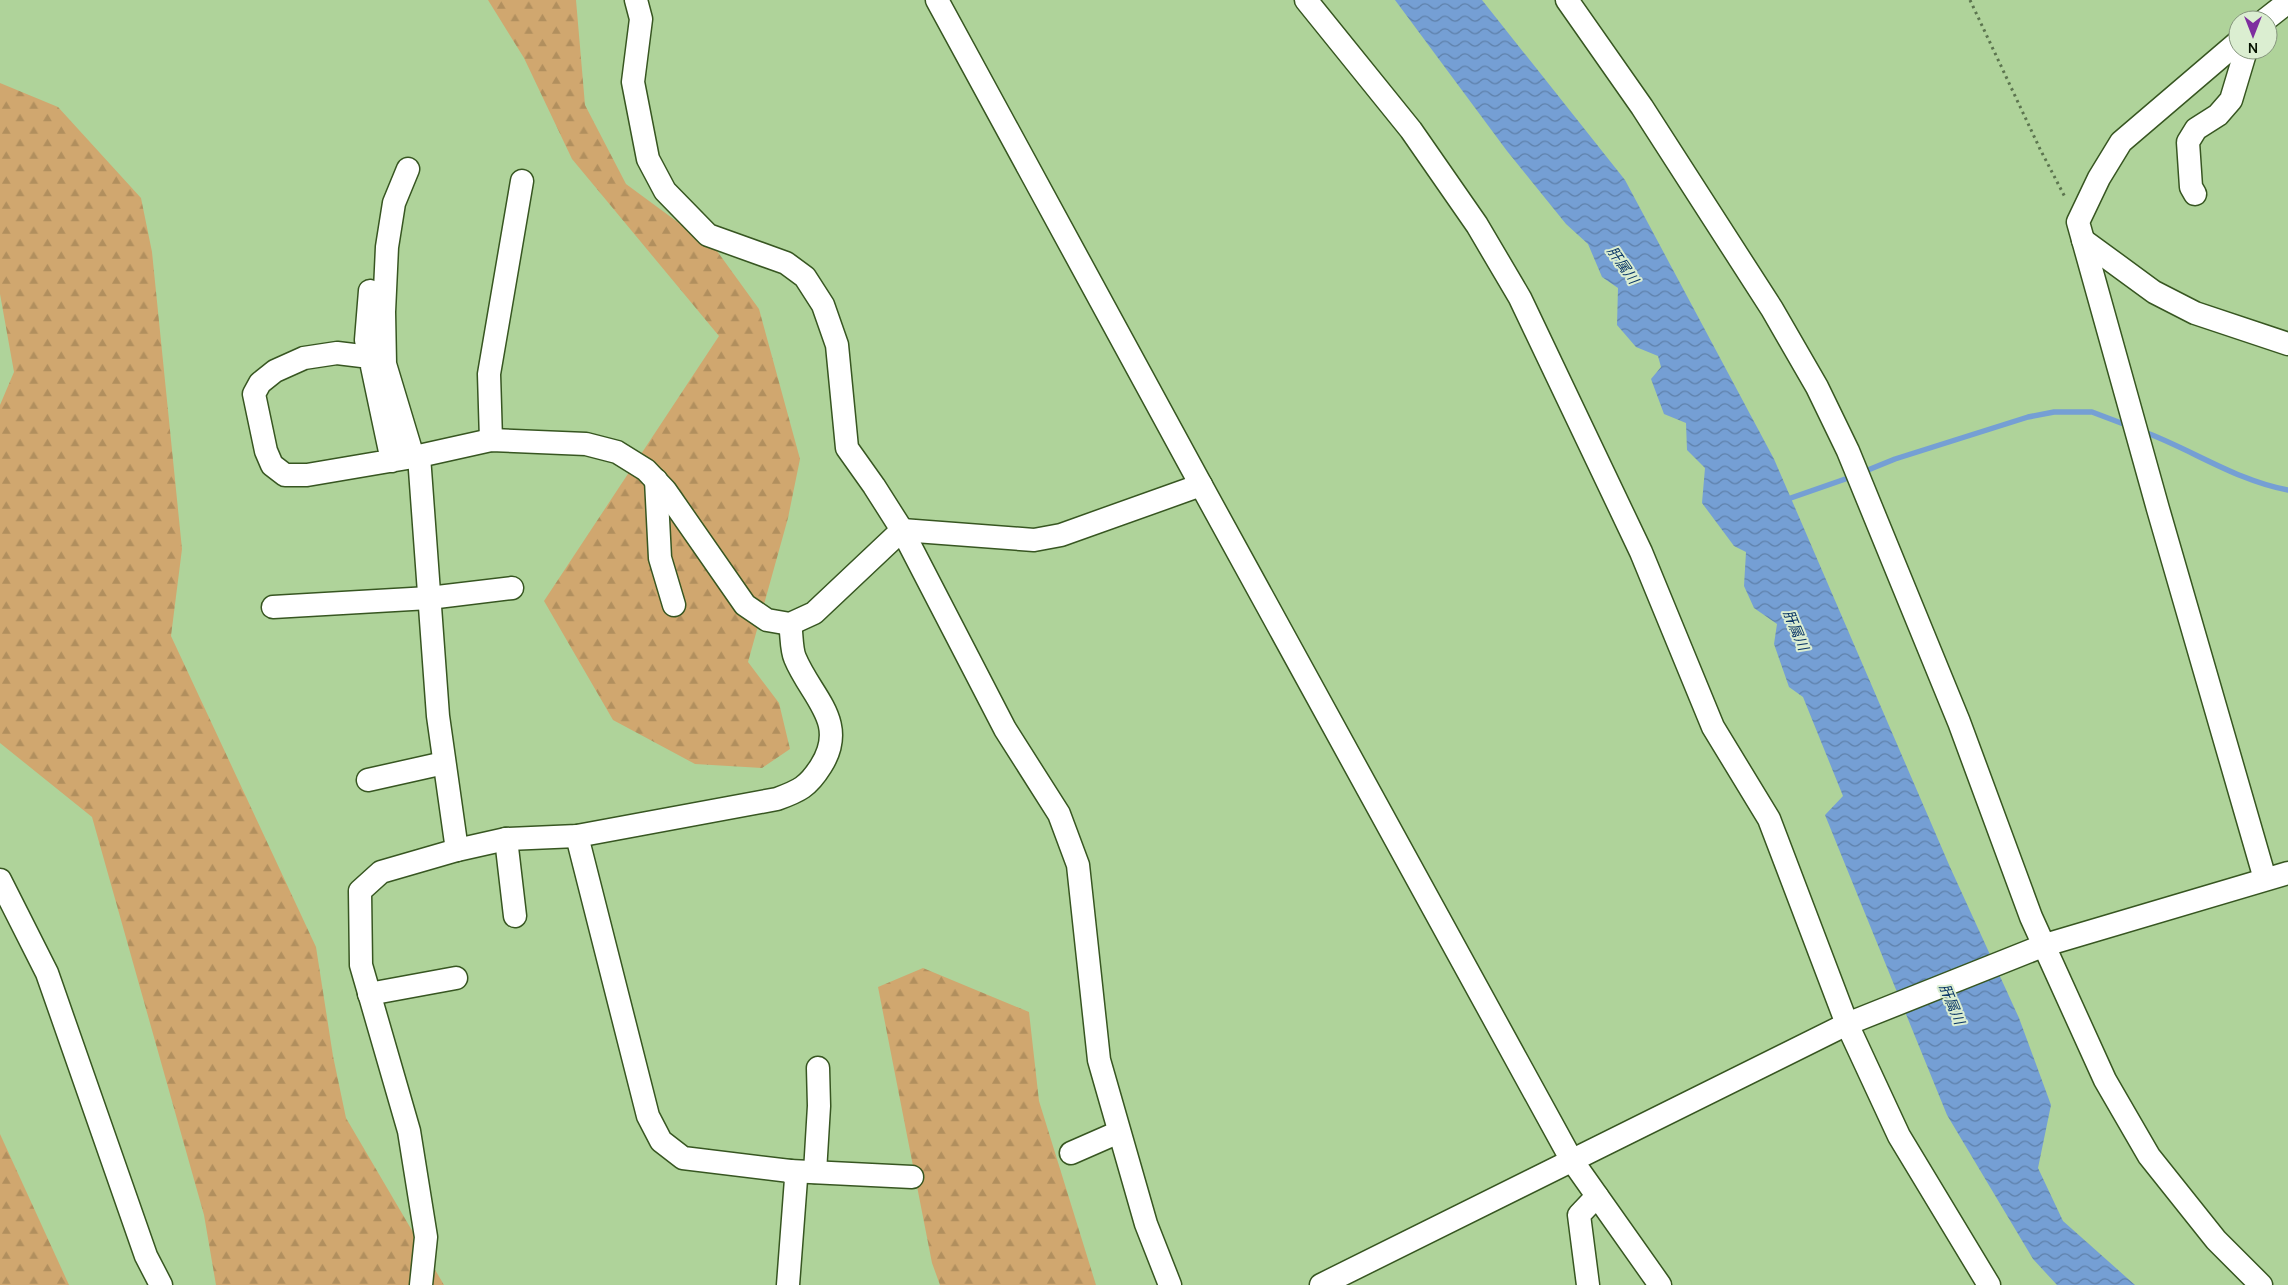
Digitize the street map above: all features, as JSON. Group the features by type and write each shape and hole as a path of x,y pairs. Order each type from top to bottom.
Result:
{"street":[{"path":"636,0 641,19 633,82 648,159 665,191 708,235 786,262 805,277 823,306 837,345 846,448 874,486 902,530 1005,729 1059,814 1078,865 1099,1060 1146,1224 1170,1285"},
{"path":"938,0 1200,485 1571,1160 1660,1285"},
{"path":"1306,0 1411,130 1477,225 1520,298 1641,552 1713,727 1768,819 1848,1024 1898,1136 1989,1285"},
{"path":"1567,0 1642,107 1772,309 1817,387 1852,460 1959,722 2042,946 2105,1080 2149,1156 2216,1240 2261,1285"},
{"path":"2278,10 2288,2"},
{"path":"2228,51 2121,142 2099,178 2080,231 2158,509 2266,879"},
{"path":"2195,194 2191,187 2188,142 2196,129 2218,115 2231,100 2243,60"},
{"path":"408,169 394,203 388,238 384,312 385,364 408,458 429,598 438,716 457,850"},
{"path":"491,440 489,374 522,181"},
{"path":"2080,231 2154,292 2195,313 2288,344"},
{"path":"370,281 366,340 370,357 408,458"},
{"path":"370,357 337,353 304,358 275,370 260,383 254,394 266,452 272,465 285,474 307,475 408,458 491,440 586,444 617,452 646,470 665,490 745,605 767,620 790,624 814,613 902,530 1034,540 1061,535 1200,485"},
{"path":"656,480 660,558 674,605"},
{"path":"273,607 429,598 512,588"},
{"path":"421,1285 426,1237 409,1131 361,965 360,891 381,872 457,850 506,839 577,836 777,799 800,791 816,774 828,755 833,738 830,720 794,657 790,624"},
{"path":"368,780 444,763"},
{"path":"577,836 648,1116 662,1141 683,1158 790,1171 912,1177"},
{"path":"506,839 515,916"},
{"path":"1322,1285 1848,1024 2042,946 2288,873"},
{"path":"0,880 47,973 146,1256 161,1285"},
{"path":"369,994 456,978"},
{"path":"815,1172 819,1106 818,1068"},
{"path":"1071,1153 1120,1132"},
{"path":"788,1285 796,1179 790,1171"},
{"path":"1588,1285 1579,1215 1597,1196"}],"path":[{"path":"1970,0 2080,231"}],"green space":[{"path":"488,0 576,0 585,105 626,184 717,251 759,309 800,459 788,518 748,662 779,703 790,749 762,768 695,764 613,720 544,601 719,336 572,159 524,58"},
{"path":"0,83 58,107 141,198 152,252 182,549 171,636 316,947 333,1056 346,1118 444,1285 216,1285 204,1215 92,817 0,743 0,405 14,372 0,294"},
{"path":"923,968 1029,1012 1039,1101 1096,1285 940,1285 932,1263 878,987"},
{"path":"0,1134 69,1285 0,1285"}],"water":[{"name":"肝属川","path":"1395,0 1482,0 1625,180 1774,459 1950,867 2019,1018 2051,1105 2038,1168 2063,1221 2135,1285 2057,1285 2033,1259 1947,1115 1825,815 1843,796 1803,697 1789,687 1774,644 1777,624 1754,608 1744,586 1746,552 1734,546 1702,503 1705,468 1687,450 1686,423 1664,414 1651,379 1661,367 1658,356 1636,347 1617,325 1618,288 1602,277 1588,244 1566,224 1507,151"}],"waterway":[{"path":"1863,472 1895,459 2028,417 2054,412 2092,412 2129,426"},
{"path":"2142,431 2251,480 2288,490"},
{"path":"1785,500 1854,476"}]}
